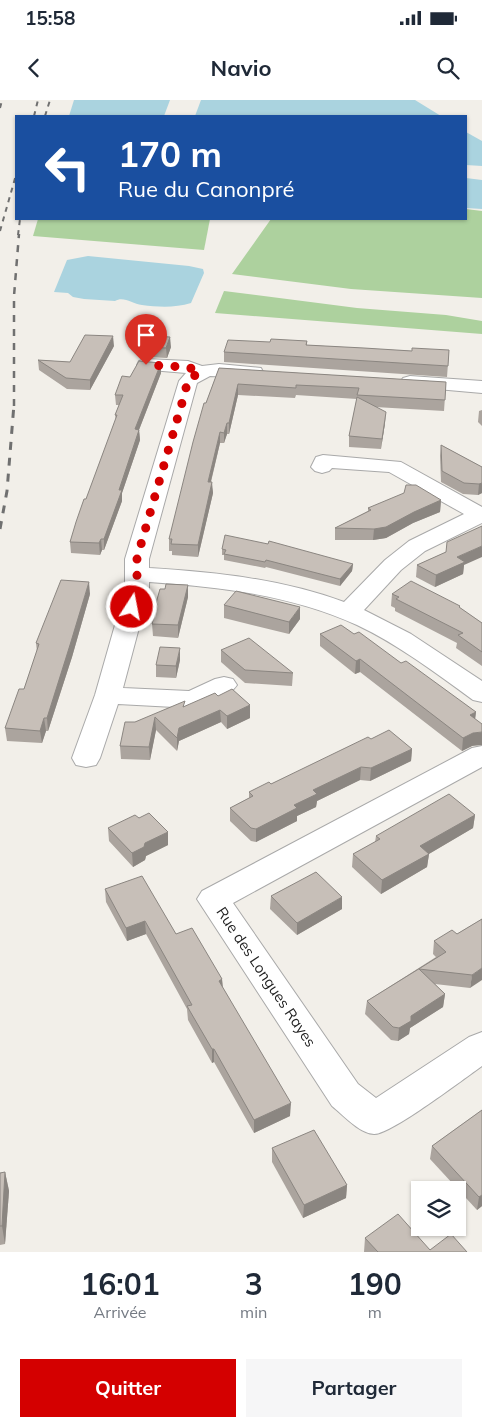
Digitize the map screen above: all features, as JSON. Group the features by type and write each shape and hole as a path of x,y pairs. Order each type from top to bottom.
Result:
{"street":[{"path":"146,365 188,367 200,372"},
{"path":"86,758 108,695 137,590 137,558 188,380 200,372 220,370 278,374"},
{"path":"394,381 482,387"},
{"path":"322,467 323,461 394,466 480,514"},
{"path":"350,612 393,565 417,546 480,514"},
{"path":"137,574 244,584 278,591 350,612 402,640 482,694"},
{"path":"108,695 192,700 224,685"},
{"name":"Rue des Longues Rayes","path":"482,755 214,899 345,1095 374,1118 402,1102 482,1047"}],"green space":[{"path":"467,209 482,211 482,298 351,289 232,274 270,220 467,220"},
{"path":"38,220 210,220 204,250 33,236"},
{"path":"224,291 357,308 446,315 482,321 482,334 215,313"}],"water":[{"path":"74,100 170,100 164,115 69,115"},
{"path":"201,100 415,100 439,115 195,115"},
{"path":"467,133 482,141 482,166 467,165"},
{"path":"467,178 482,180 482,209 467,208"},
{"path":"88,256 189,266 203,269 204,273 191,303 179,306 148,306 122,299 115,301 84,299 73,297 68,293 54,292 67,260"}],"building":[{"path":"85,335 113,336 90,380 66,378 38,360 70,362"},
{"path":"152,336 170,337 166,348 146,347"},
{"path":"271,339 307,341 306,345 412,351 412,348 449,350 448,366 224,352 228,340 270,342"},
{"path":"139,361 161,363 135,429 139,430 119,490 122,490 104,539 101,539 99,543 70,542 84,499 86,499 117,415 115,415 123,395 115,395 122,376 130,377"},
{"path":"219,368 446,382 445,400 357,395 359,388 296,385 296,388 238,384 229,423 227,423 224,433 220,432 208,482 212,482 198,545 171,544 172,539 169,539 193,442 204,403 206,403"},
{"path":"357,397 386,412 382,439 349,436"},
{"path":"441,445 482,467 482,483 464,483 442,471"},
{"path":"406,485 416,485 441,500 386,527 374,529 335,528 371,510 368,508 404,493"},
{"path":"482,526 482,546 457,557 465,562 436,575 417,565 446,552 447,542"},
{"path":"225,535 268,544 269,541 353,564 340,579 266,560 265,562 224,554 226,550 222,549"},
{"path":"61,580 89,582 47,718 44,718 40,731 5,728 19,689 24,689 39,644 36,643"},
{"path":"411,581 460,606 482,623 482,652 458,635 463,633 396,599 399,597 392,594"},
{"path":"166,584 188,585 178,625 152,624 160,589 165,589"},
{"path":"236,591 300,607 289,622 224,605"},
{"path":"341,625 354,634 359,632 401,663 406,661 476,712 470,715 482,724 482,732 473,733 463,738 360,659 356,661 320,634"},
{"path":"249,638 293,673 245,670 221,650"},
{"path":"160,647 180,648 176,666 156,665"},
{"path":"232,689 250,705 227,716 220,710 179,728 177,738 155,717 149,747 120,746 125,722 135,722 185,701 183,707 215,693 218,696"},
{"path":"389,730 412,749 371,768 361,767 313,790 317,794 294,805 297,808 256,829 251,828 230,808 253,796 249,792 269,782 271,784 368,737 371,739"},
{"path":"449,794 475,815 420,846 429,854 382,880 353,854 380,839 376,836"},
{"path":"149,813 168,832 145,843 144,847 132,853 108,828 135,815 139,818"},
{"path":"316,872 342,897 297,923 271,896"},
{"path":"142,876 176,934 192,928 222,979 219,981 291,1103 254,1120 187,1006 192,1005 145,921 126,928 105,889"},
{"path":"482,919 482,968 472,975 419,969 445,994 411,1016 411,1021 399,1028 393,1027 367,1001 446,952 434,941 452,930 457,934"},
{"path":"482,1110 482,1195 479,1197 432,1146"},
{"path":"314,1130 347,1185 304,1205 272,1148"},
{"path":"5,1172 2,1226 0,1226 0,1173"},
{"path":"398,1214 411,1229 411,1236 418,1236 430,1250 448,1236 453,1236 467,1252 378,1252 365,1238"}],"railway":[{"path":"0,108 2,100"},
{"path":"34,115 38,100"},
{"path":"45,115 50,100"},
{"path":"0,231 15,178"},
{"path":"18,235 20,220"},
{"path":"14,404 14,296 19,234"},
{"path":"0,529 7,491 14,404"}],"route":[{"path":"132,607 137,590 137,558 188,380 200,372 188,367 146,365"}]}
